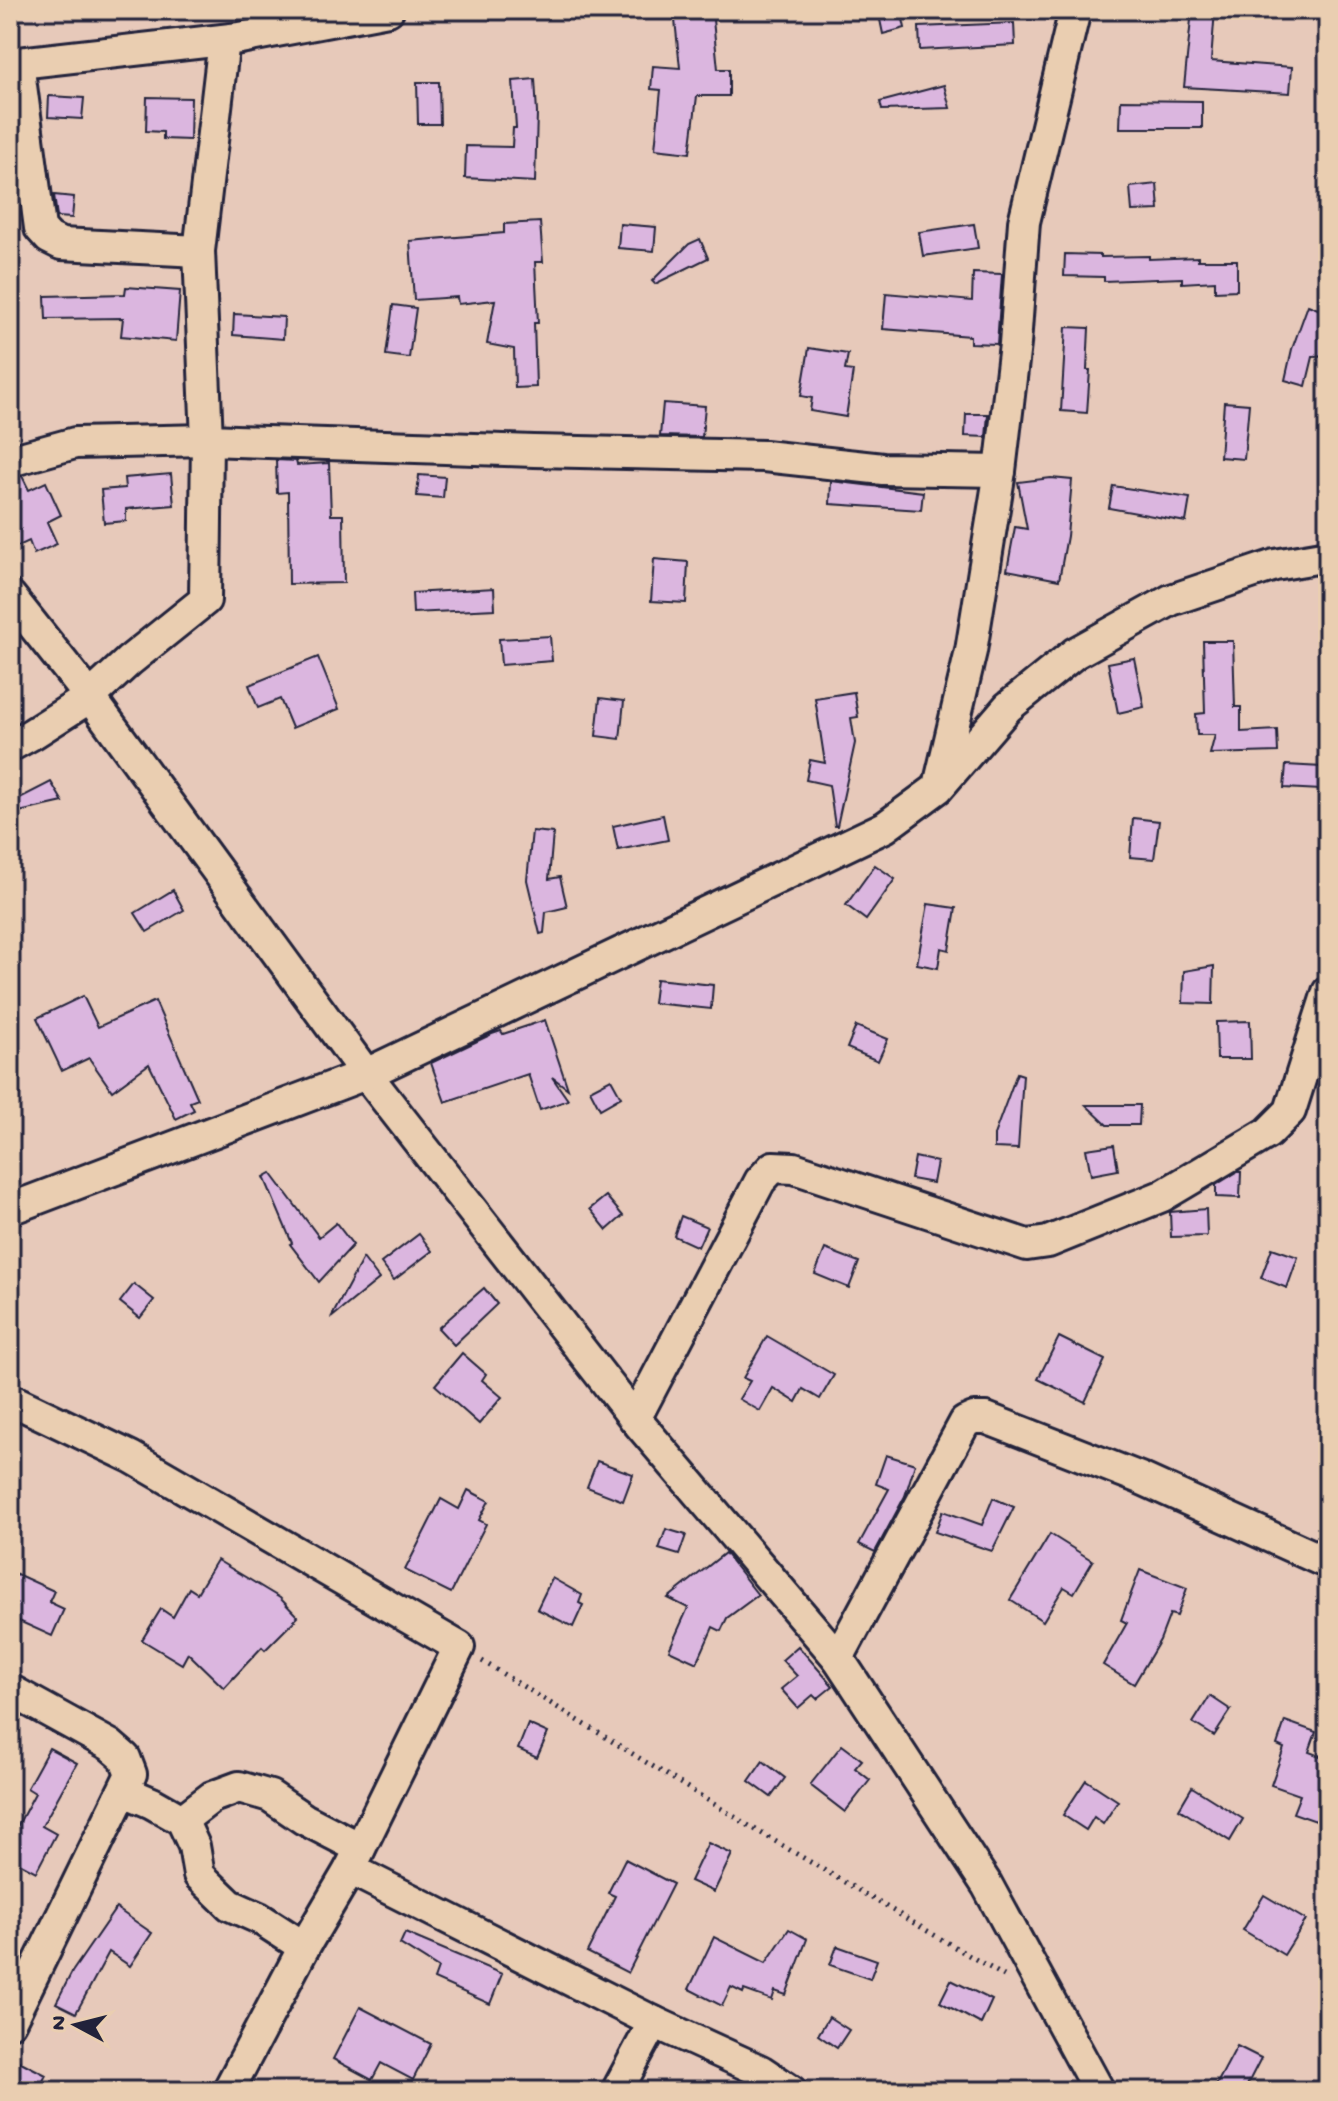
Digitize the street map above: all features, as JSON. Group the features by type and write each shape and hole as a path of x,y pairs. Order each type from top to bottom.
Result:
{"street":[{"path":"199,251 61,244 49,238 40,228 14,63 224,40 388,10"},
{"path":"938,788 971,651 1000,471 1015,344 1024,222 1075,10"},
{"path":"10,746 90,697 205,600 207,440 199,251 224,40"},
{"path":"10,461 75,443 207,440 764,456 883,469 1000,471"},
{"path":"10,1209 366,1074 885,827 938,788 1008,707 1075,653 1171,600 1275,565 1328,556"},
{"path":"10,596 90,697 366,1074 635,1419 838,1658 987,1885 1099,2091"},
{"path":"635,1419 760,1181 773,1167 794,1168 1027,1245 1048,1242 1162,1196 1268,1133 1290,1111 1328,992"},
{"path":"10,1399 131,1457 459,1647 355,1859 304,1947 228,2091"},
{"path":"838,1658 965,1422 974,1418 986,1418 1140,1478 1328,1563"},
{"path":"10,1690 110,1745 125,1758 131,1774 10,2022"},
{"path":"182,1820 212,1797 239,1787 270,1796 355,1859 654,2022 761,2071 791,2091"},
{"path":"124,1791 182,1820 194,1846 199,1875 230,1905 259,1918 304,1947"},
{"path":"617,2091 654,2022"}],"path":[{"path":"459,1647 742,1822 1013,1982"}],"building":[{"path":"674,10 712,10 718,69 729,69 729,96 697,96 690,153 655,149 661,90 651,89 653,66 680,68"},
{"path":"878,10 901,10 905,28 883,34"},
{"path":"1192,10 1215,10 1211,61 1292,67 1290,93 1184,87"},
{"path":"1014,23 1015,45 920,50 919,27"},
{"path":"535,79 535,182 465,178 466,146 512,147 513,128 516,128 513,81"},
{"path":"417,82 439,82 440,124 418,124"},
{"path":"944,85 950,108 882,110 880,102"},
{"path":"49,96 84,98 82,119 48,117"},
{"path":"147,97 191,98 190,140 163,139 163,132 146,131"},
{"path":"1121,100 1202,101 1202,128 1120,128"},
{"path":"1157,184 1159,210 1132,211 1130,187"},
{"path":"54,195 74,197 72,218 57,217"},
{"path":"540,222 543,262 535,262 538,323 534,323 536,387 515,388 514,349 487,344 495,300 458,304 457,297 414,300 410,241 504,233 504,224"},
{"path":"620,224 656,227 654,251 618,248"},
{"path":"974,224 978,248 923,256 919,232"},
{"path":"700,239 708,258 655,284 652,281 689,244"},
{"path":"1065,254 1237,260 1237,290 1215,291 1215,281 1182,283 1182,278 1104,281 1104,277 1064,276"},
{"path":"973,273 1002,274 997,344 970,343 970,336 883,329 886,293 972,301"},
{"path":"126,287 180,291 176,341 121,336 123,318 46,319 45,296 125,294"},
{"path":"393,305 416,308 409,358 386,355"},
{"path":"1308,305 1328,313 1328,356 1313,357 1306,386 1285,380"},
{"path":"234,314 284,317 283,339 233,335"},
{"path":"1066,327 1089,328 1087,413 1061,411"},
{"path":"809,348 848,354 845,370 853,371 846,417 810,411 812,398 801,396"},
{"path":"1224,402 1249,404 1244,459 1220,457"},
{"path":"663,403 705,406 702,437 660,436"},
{"path":"966,414 988,414 986,437 965,436"},
{"path":"276,460 296,461 297,465 329,463 331,515 343,515 344,583 289,584 288,492 277,493"},
{"path":"171,474 174,505 126,509 126,521 104,523 101,490 125,488 124,478"},
{"path":"419,475 445,477 443,498 417,496"},
{"path":"22,476 29,490 46,482 61,515 47,522 57,544 34,554 29,541 10,550 10,478"},
{"path":"1051,478 1072,480 1059,580 1007,570 1015,527 1027,529 1018,482"},
{"path":"831,481 923,492 921,510 830,504"},
{"path":"1113,486 1190,498 1186,522 1109,508"},
{"path":"654,559 688,562 686,603 651,601"},
{"path":"494,588 495,609 413,613 412,593"},
{"path":"550,636 552,661 501,665 499,639"},
{"path":"1203,641 1233,641 1235,707 1241,707 1241,732 1277,730 1278,752 1210,754 1215,735 1197,735 1196,714 1205,713"},
{"path":"318,657 339,709 292,728 280,699 258,708 249,685"},
{"path":"1134,658 1144,707 1118,713 1108,663"},
{"path":"854,692 858,717 851,718 855,743 835,826 829,785 806,780 810,760 825,763 815,698"},
{"path":"600,698 624,701 620,739 596,736"},
{"path":"1286,765 1322,767 1321,790 1284,788"},
{"path":"51,782 63,802 10,814 10,803"},
{"path":"663,815 668,840 618,850 613,826"},
{"path":"1133,818 1159,821 1154,859 1130,857"},
{"path":"532,831 553,833 549,879 560,877 567,907 546,912 544,933 540,934 527,880"},
{"path":"875,865 895,879 866,920 846,905"},
{"path":"173,890 184,910 147,932 135,913"},
{"path":"928,904 956,908 949,950 941,948 938,968 917,964"},
{"path":"1214,966 1213,1004 1183,1003 1184,971"},
{"path":"656,979 713,985 711,1009 653,1003"},
{"path":"83,996 98,1027 155,1001 198,1099 190,1102 194,1110 176,1119 149,1064 112,1091 89,1058 62,1071 37,1018"},
{"path":"545,1020 568,1089 552,1077 568,1100 540,1110 528,1074 445,1102 431,1063 492,1034 501,1031 503,1034"},
{"path":"1250,1021 1251,1059 1217,1059 1216,1022"},
{"path":"856,1026 888,1039 878,1061 847,1048"},
{"path":"1017,1073 1023,1075 1018,1149 994,1148 994,1135"},
{"path":"611,1079 621,1097 600,1109 590,1090"},
{"path":"1086,1105 1140,1105 1139,1125 1107,1125"},
{"path":"1114,1145 1118,1170 1091,1175 1086,1149"},
{"path":"915,1157 937,1162 933,1183 911,1179"},
{"path":"1241,1172 1240,1198 1216,1197 1216,1185"},
{"path":"271,1173 319,1237 336,1223 353,1245 319,1282 290,1244 264,1177"},
{"path":"606,1196 623,1216 607,1230 590,1209"},
{"path":"1206,1209 1207,1236 1171,1237 1170,1212"},
{"path":"681,1216 707,1227 698,1247 674,1236"},
{"path":"419,1234 432,1251 394,1280 381,1263"},
{"path":"1272,1248 1298,1257 1287,1288 1261,1278"},
{"path":"825,1249 859,1262 849,1288 815,1274"},
{"path":"363,1258 379,1279 331,1318"},
{"path":"134,1284 154,1300 140,1318 120,1302"},
{"path":"484,1288 497,1304 454,1345 438,1328"},
{"path":"767,1336 834,1375 820,1399 803,1389 796,1402 773,1388 760,1411 739,1399 750,1381 743,1378"},
{"path":"1059,1337 1105,1360 1085,1402 1038,1379"},
{"path":"462,1353 486,1374 482,1380 502,1397 479,1424 435,1385"},
{"path":"886,1455 915,1464 905,1496 875,1552 859,1544 889,1489 876,1484"},
{"path":"597,1461 633,1474 623,1501 587,1487"},
{"path":"468,1490 489,1501 479,1520 486,1524 451,1593 405,1570 441,1499 459,1509"},
{"path":"993,1498 1014,1507 992,1551 935,1532 943,1511 982,1525"},
{"path":"666,1529 686,1535 679,1555 659,1549"},
{"path":"1050,1534 1093,1561 1074,1593 1064,1587 1043,1621 1010,1600"},
{"path":"725,1553 758,1595 727,1618 721,1631 713,1627 697,1663 669,1650 688,1608 668,1598"},
{"path":"217,1560 280,1598 298,1617 265,1650 262,1647 224,1688 188,1653 182,1664 142,1640 161,1609 173,1617 189,1588 197,1593"},
{"path":"1140,1570 1187,1588 1177,1616 1170,1614 1160,1640 1134,1684 1103,1665 1127,1623 1121,1620"},
{"path":"10,1571 54,1591 49,1602 64,1609 52,1636 10,1617"},
{"path":"552,1578 582,1595 579,1603 583,1605 573,1627 537,1609"},
{"path":"798,1646 833,1686 817,1699 813,1695 798,1708 781,1689 797,1676 782,1660"},
{"path":"1210,1696 1231,1710 1214,1736 1193,1723"},
{"path":"1285,1721 1316,1732 1309,1752 1328,1759 1328,1804 1323,1802 1316,1821 1293,1813 1300,1795 1271,1785 1284,1748 1277,1745"},
{"path":"528,1724 548,1733 537,1758 518,1749"},
{"path":"842,1745 862,1760 855,1768 870,1780 845,1812 810,1785"},
{"path":"49,1748 77,1763 42,1826 56,1834 36,1872 10,1858 10,1840 35,1793 27,1788"},
{"path":"763,1761 785,1778 771,1797 749,1781"},
{"path":"1086,1780 1118,1801 1103,1824 1094,1817 1086,1830 1063,1815"},
{"path":"1192,1787 1243,1819 1230,1841 1179,1809"},
{"path":"708,1843 732,1854 714,1892 690,1881"},
{"path":"625,1859 673,1884 628,1973 587,1952 615,1896 608,1893"},
{"path":"1264,1895 1306,1920 1284,1955 1243,1930"},
{"path":"116,1908 152,1933 130,1966 109,1952 76,2013 56,2003 72,1972"},
{"path":"789,1929 807,1939 786,1995 775,1991 772,2000 731,1987 722,2006 689,1989 714,1937 766,1963"},
{"path":"405,1933 502,1974 490,2004 434,1979 438,1968 400,1944"},
{"path":"837,1946 877,1960 870,1979 830,1965"},
{"path":"951,1980 992,2000 981,2024 940,2002"},
{"path":"360,2007 431,2044 413,2080 381,2063 372,2080 333,2059"},
{"path":"829,2017 849,2030 837,2048 818,2035"},
{"path":"1237,2046 1261,2058 1244,2091 1213,2091"},
{"path":"19,2061 46,2075 38,2091 10,2091 10,2079"}]}
